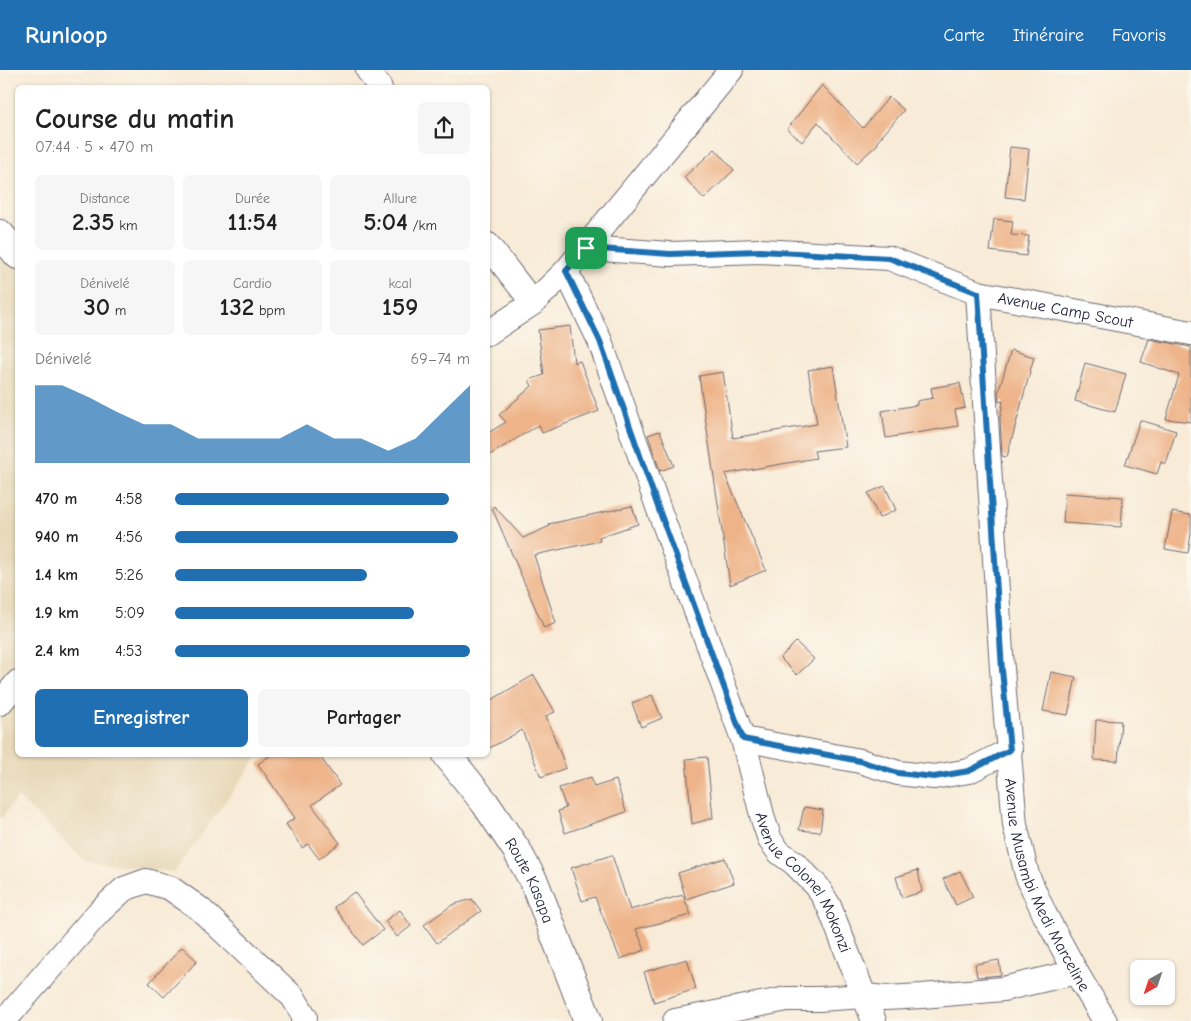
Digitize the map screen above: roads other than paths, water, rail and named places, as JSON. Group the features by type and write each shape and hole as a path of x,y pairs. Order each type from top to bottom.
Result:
{"main road":[{"path":"0,234 15,252"},
{"name":"Route Kasapa","path":"449,757 485,803 511,842 535,884 588,1021"}],"street":[{"path":"368,70 378,85"},
{"path":"490,332 533,303 566,271 731,70"},
{"name":"Avenue Camp Scout","path":"586,248 670,254 760,251 889,258 978,293 1191,333"},
{"path":"490,249 533,303"},
{"name":"Avenue Colonel Mokonzi","path":"566,271 600,341 658,507 743,739 762,819 770,840 779,852 804,872 821,892 829,906 874,1021"},
{"name":"Avenue Musambi Medi Marceline","path":"978,293 1002,670 1015,825 1026,875 1045,915 1105,1021"},
{"path":"0,704 15,686"},
{"path":"743,739 860,761 898,773 934,777 969,771 1010,750"},
{"path":"4,1021 98,913 124,889 146,881 170,888 200,909 293,997 304,1016 304,1021"},
{"path":"675,1021 787,999 864,996 886,998 1003,989 1076,972"}]}
